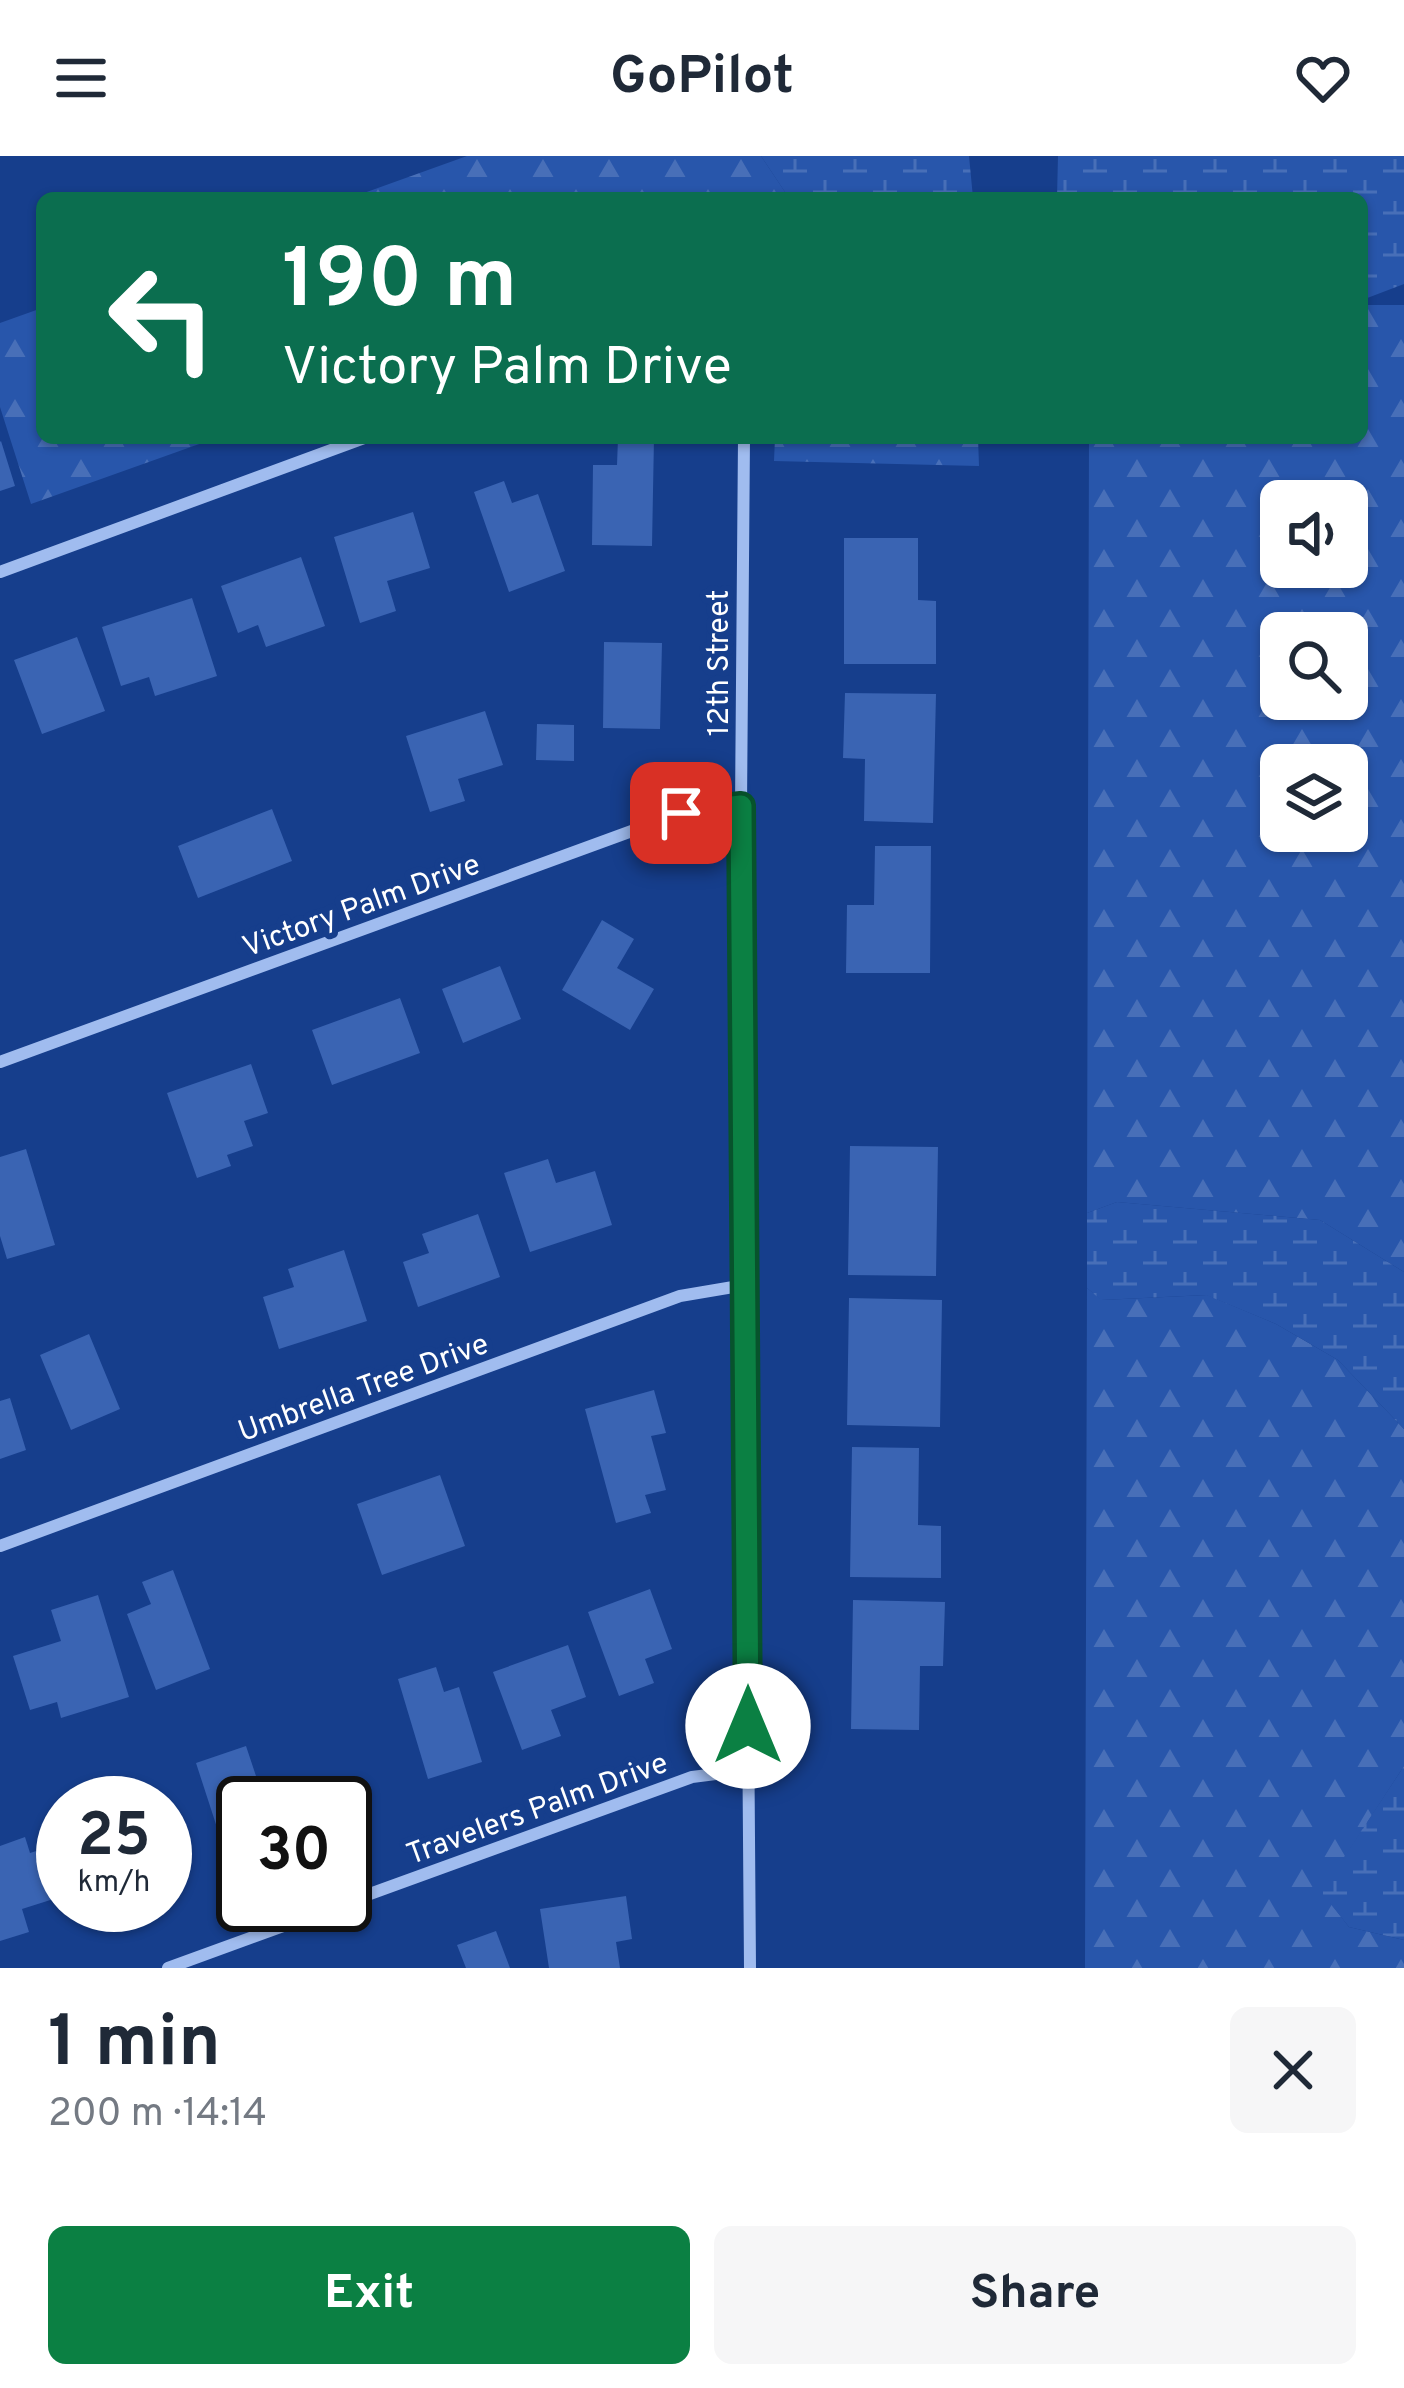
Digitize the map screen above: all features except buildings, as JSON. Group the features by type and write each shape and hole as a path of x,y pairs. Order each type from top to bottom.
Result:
{"street":[{"path":"0,572 348,444"},
{"name":"12th Street","path":"744,444 741,806 750,1968"},
{"name":"Victory Palm Drive","path":"0,1062 681,813 741,806"},
{"name":"Umbrella Tree Drive","path":"0,1546 680,1296 745,1285"},
{"name":"Travelers Palm Drive","path":"372,1893 692,1777 748,1770"},
{"name":"Travelers Palm Drive","path":"168,1968 266,1932"}],"green space":[{"path":"467,156 761,156 785,192 367,192"},
{"path":"761,156 969,156 972,192 785,192"},
{"path":"1058,156 1404,156 1404,284 1368,298 1368,192 1057,192"},
{"path":"1368,305 1404,305 1404,1272 1320,1220 1117,1202 1087,1213 1089,444 1368,444"},
{"path":"36,310 36,444 199,444 31,504 0,407 0,323"},
{"path":"775,444 978,444 979,466 774,461"},
{"path":"1117,1202 1320,1220 1404,1272 1404,1429 1338,1360 1276,1324 1206,1295 1101,1300 1087,1288 1087,1213"},
{"path":"1087,1288 1102,1300 1207,1295 1276,1324 1338,1360 1404,1429 1404,1766 1322,1892 1349,1927 1404,1940 1404,1968 1085,1968"},
{"path":"1404,1766 1404,1940 1349,1927 1321,1892"}],"route":[{"path":"681,813 741,806 748,1726"}]}
